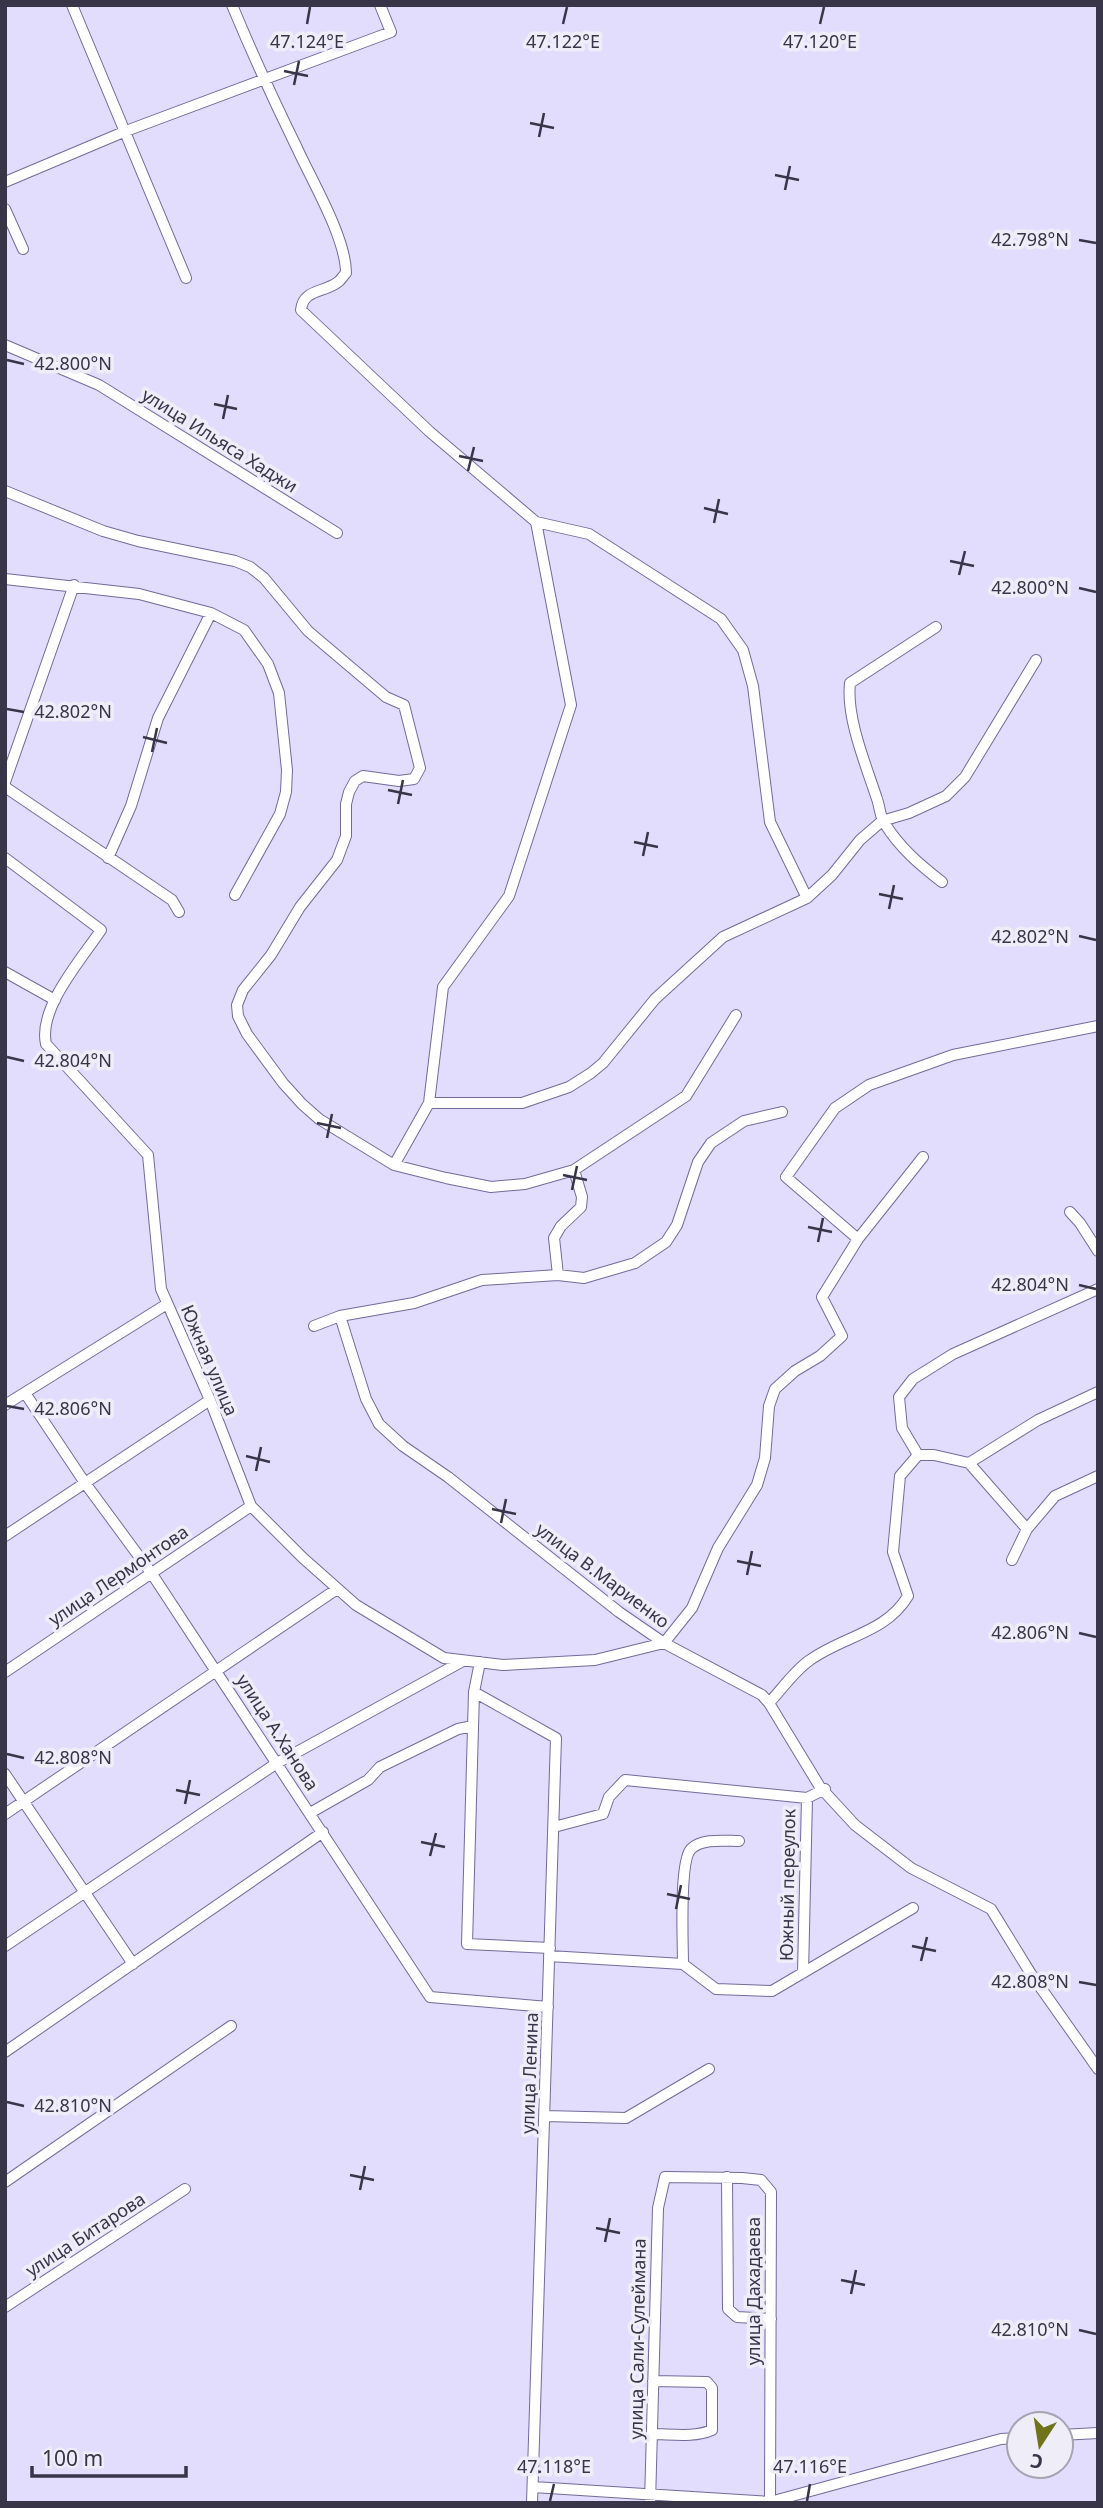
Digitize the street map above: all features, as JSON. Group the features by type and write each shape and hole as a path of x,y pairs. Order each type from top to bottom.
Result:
{"street":[{"path":"72,5 186,278"},
{"path":"232,5 328,213 346,260 346,273 338,282 306,296 301,310 430,432 536,522 589,534 721,619 743,650 753,686 770,822 807,898"},
{"path":"5,182 126,131 391,32 380,5"},
{"path":"5,209 23,249"},
{"name":"улица Ильяса Хаджи","path":"5,345 99,385 337,533"},
{"path":"5,491 103,531 236,561 250,567 264,578 308,631 386,697 404,705 420,768 414,779 399,781 363,776 355,781 346,804 346,836 337,860 300,907 271,955 243,990 237,1005 238,1016 247,1034 302,1104 319,1119 394,1165 491,1186 525,1184 574,1170 686,1096 736,1015"},
{"path":"394,1165 429,1103 443,987 509,896 571,705 536,522"},
{"path":"5,579 139,594 211,613 244,630 268,664 279,693 287,769 286,792 280,814 234,895"},
{"path":"74,586 5,784 172,900 179,912"},
{"path":"108,858 131,806 158,718 211,613"},
{"path":"936,627 850,683 848,697 859,742 881,809 882,821 908,854 942,882"},
{"path":"429,1103 522,1103 569,1087 603,1063 655,999 723,937 807,898 832,875 860,840 882,821 909,813 946,796 965,777 1037,660"},
{"name":"Южная улица","path":"5,858 101,930 49,1008 43,1031 46,1044 148,1155 161,1289 210,1400 251,1506 356,1605 444,1658 503,1665 595,1660 664,1643"},
{"path":"5,972 55,1000"},
{"path":"858,1239 786,1177 835,1108 869,1085 953,1055 1098,1026"},
{"path":"314,1326 340,1316 414,1303 482,1280 558,1275 584,1278 635,1263 666,1242 677,1225 698,1162 711,1143 744,1121 782,1112"},
{"path":"664,1643 692,1608 718,1548 757,1485 765,1458 769,1406 775,1389 842,1336 822,1297 858,1239 923,1157"},
{"path":"558,1275 554,1238 561,1226 581,1207 582,1197 574,1170"},
{"path":"1070,1212 1098,1251"},
{"path":"918,1455 902,1429 899,1397 913,1379 953,1354 1098,1289"},
{"path":"5,1405 167,1304"},
{"name":"улица В.Мариенко","path":"340,1316 366,1399 379,1424 403,1447 448,1477 619,1612 664,1643 762,1695 769,1703"},
{"path":"969,1463 1038,1420 1098,1392"},
{"name":"улица А.Ханова","path":"24,1393 85,1483 152,1574 430,1997 548,2007"},
{"path":"5,1536 210,1400"},
{"path":"1027,1528 969,1463 933,1455 918,1455 900,1476 893,1552 908,1596 899,1611 887,1621 809,1660 769,1703 824,1789 855,1825 911,1868 991,1909 1031,1974 1098,2069"},
{"path":"1012,1560 1027,1528 1055,1496 1098,1476"},
{"name":"улица Лермонтова","path":"5,1672 251,1506"},
{"path":"5,1814 337,1588"},
{"path":"5,1946 277,1763 464,1660"},
{"path":"480,1662 474,1692 467,1944 683,1964 716,1989 772,1992 913,1908"},
{"name":"улица Ленина","path":"474,1692 556,1738 532,2503"},
{"path":"310,1813 368,1780 380,1767 458,1729 473,1726"},
{"path":"5,1774 133,1964"},
{"path":"554,1827 603,1814 609,1797 625,1780 807,1798 824,1789"},
{"name":"Южный переулок","path":"803,1973 807,1798"},
{"path":"5,2052 323,1832"},
{"path":"683,1964 684,1871 688,1853 691,1848 704,1842 739,1841"},
{"path":"5,2182 231,2026"},
{"path":"545,2116 626,2118 709,2069"},
{"name":"улица Дахадаева","path":"665,2177 761,2180 771,2192 770,2502"},
{"name":"улица Сали-Сулеймана","path":"650,2499 658,2208 665,2177"},
{"path":"727,2177 728,2309 737,2317 771,2319"},
{"name":"улица Битарова","path":"5,2307 185,2189"},
{"path":"652,2434 685,2435 712,2430 712,2388 707,2382 653,2381"},
{"path":"1075,2434 1098,2432"},
{"path":"533,2487 650,2499 770,2502 1005,2439"}]}
